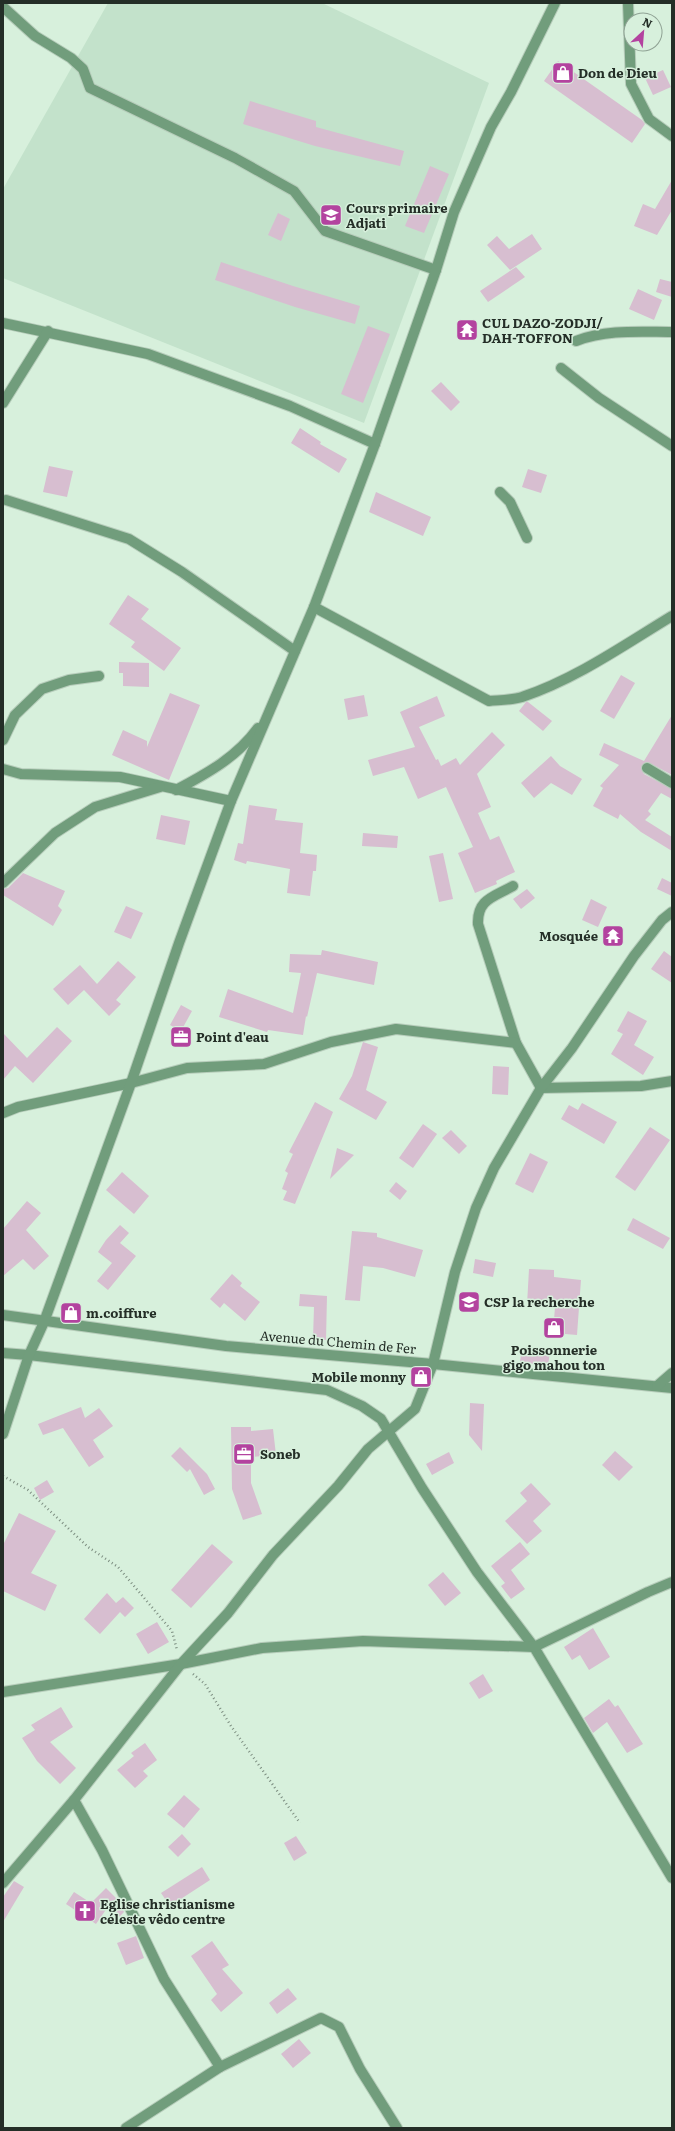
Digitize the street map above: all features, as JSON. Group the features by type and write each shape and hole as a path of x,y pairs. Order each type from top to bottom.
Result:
{"street":[{"path":"3,1434 29,1355 44,1322 231,801 314,607 375,444 436,270 454,212 491,127 511,92 556,3"},
{"path":"628,3 631,84 649,119 672,136"},
{"path":"3,7 36,36 71,58 83,69 90,88 235,158 294,191 325,231 436,270"},
{"path":"3,323 148,354 290,406 375,444"},
{"path":"576,341 589,336 648,330 672,332"},
{"path":"3,403 48,332"},
{"path":"561,368 599,398 672,446"},
{"path":"500,492 510,502 527,538"},
{"path":"6,500 129,540 182,572 294,651"},
{"path":"314,607 489,701 521,698 565,679 619,649 672,616"},
{"path":"3,740 15,715 42,689 69,680 99,676"},
{"path":"176,790 214,770 246,744 269,712"},
{"path":"647,768 672,782"},
{"path":"3,769 21,774 120,777 231,801"},
{"path":"3,884 55,833 95,807 162,787"},
{"path":"513,886 482,904 478,912 478,924 516,1043 541,1088"},
{"path":"3,1883 74,1800 181,1664 228,1613 273,1555 338,1486 368,1449 415,1409 434,1364 455,1272 476,1208 494,1168 541,1088 572,1048 634,956 662,920 672,912"},
{"path":"3,1113 18,1107 131,1083 187,1068 264,1064 331,1042 396,1029 516,1043"},
{"path":"541,1088 641,1086 672,1081"},
{"name":"Avenue du Chemin de Fer","path":"3,1315 44,1322 226,1346 434,1364 672,1388"},
{"path":"3,1354 29,1355 327,1390 362,1406 381,1420 422,1488 477,1572 534,1647 672,1878"},
{"path":"657,1386 672,1373"},
{"path":"3,1692 181,1664 262,1648 363,1641 534,1647 672,1582"},
{"path":"74,1800 102,1850 164,1979 220,2067"},
{"path":"126,2128 220,2067 321,2018 339,2027 360,2069 397,2128"}],"path":[{"path":"3,1476 28,1490 88,1547 118,1567 172,1631 181,1664 205,1684 231,1726 300,1823"}],"shaded area":[{"path":"108,3 322,3 489,83 364,423 3,278 3,189"}],"building":[{"path":"558,61 642,120 645,124 632,143 544,81"},
{"path":"663,70 671,87 653,95 645,78"},
{"path":"250,101 316,121 316,127 404,151 400,166 315,146 243,124"},
{"path":"430,166 449,174 424,233 405,226"},
{"path":"672,180 672,210 657,235 634,226 643,204 655,209"},
{"path":"278,213 290,219 281,241 268,235"},
{"path":"532,234 542,249 510,270 487,245 497,236 509,249"},
{"path":"221,262 360,306 355,324 295,307 215,280"},
{"path":"516,267 525,277 488,302 480,291"},
{"path":"660,279 672,282 672,297 656,292"},
{"path":"638,289 662,300 654,320 629,309"},
{"path":"368,326 390,334 363,403 341,394"},
{"path":"441,382 460,402 451,411 431,391"},
{"path":"300,428 321,442 320,444 347,459 339,473 291,443"},
{"path":"49,466 73,471 67,497 43,492"},
{"path":"528,469 547,475 541,493 522,487"},
{"path":"376,492 431,517 423,536 369,512"},
{"path":"128,595 149,609 141,619 181,648 164,671 131,647 135,642 109,624"},
{"path":"119,662 149,663 149,687 123,686 123,673 119,673"},
{"path":"621,675 635,683 614,719 600,711"},
{"path":"170,693 200,705 169,780 112,755 123,730 147,741 147,747"},
{"path":"364,695 368,716 348,720 344,699"},
{"path":"437,696 445,716 419,727 436,760 438,759 441,766 456,758 460,765 492,732 505,745 477,774 491,807 478,813 490,840 499,836 515,872 496,881 497,884 475,893 458,853 473,847 446,787 418,799 404,767 373,776 368,760 415,747 400,712"},
{"path":"526,702 552,721 543,731 519,711"},
{"path":"672,715 672,775 648,762 644,763 641,768 644,774 672,789 672,799 661,793 648,811 651,814 645,820 672,837 672,851 641,832 620,814 618,819 593,806 603,788 600,786 619,765 599,755 604,743 644,761"},
{"path":"551,756 560,766 582,779 572,795 551,783 534,798 521,783"},
{"path":"249,805 277,809 275,820 303,823 300,853 317,855 316,871 313,871 310,896 287,893 290,869 247,861 246,864 234,860 238,843 243,844"},
{"path":"161,815 190,821 185,845 156,839"},
{"path":"363,833 398,836 397,848 362,846"},
{"path":"443,853 453,899 439,902 429,856"},
{"path":"23,873 65,891 58,906 62,910 53,926 3,895 3,889 8,888"},
{"path":"662,878 672,883 672,896 657,889"},
{"path":"527,889 535,898 521,909 513,899"},
{"path":"591,899 607,907 598,927 582,920"},
{"path":"126,906 143,913 131,939 114,932"},
{"path":"322,950 378,962 374,985 317,973 307,1017 306,1016 303,1035 268,1030 267,1032 219,1017 228,989 293,1013 301,973 289,972 290,954 321,955"},
{"path":"664,951 672,957 672,983 651,969"},
{"path":"118,961 136,977 116,1000 121,1004 109,1016 84,990 68,1005 53,989 80,965 97,984"},
{"path":"181,1005 192,1011 181,1031 170,1025"},
{"path":"628,1011 647,1021 634,1045 654,1057 643,1075 611,1054 623,1034 617,1031"},
{"path":"57,1027 72,1041 33,1083 15,1066 3,1080 3,1033 27,1058"},
{"path":"363,1042 378,1047 366,1090 387,1102 376,1120 339,1099 352,1076"},
{"path":"493,1066 509,1067 508,1095 492,1094"},
{"path":"315,1102 333,1112 295,1204 283,1200 287,1191 282,1189 288,1173 285,1171 293,1154 289,1152"},
{"path":"582,1103 617,1122 604,1144 561,1119 569,1105 578,1110"},
{"path":"423,1124 437,1134 413,1168 399,1158"},
{"path":"650,1127 670,1140 635,1191 615,1177"},
{"path":"451,1130 467,1146 459,1154 442,1138"},
{"path":"337,1148 354,1155 330,1179"},
{"path":"530,1153 548,1162 533,1193 515,1184"},
{"path":"122,1172 149,1196 134,1214 106,1190"},
{"path":"396,1182 407,1191 400,1200 389,1191"},
{"path":"27,1201 41,1213 26,1230 49,1256 34,1270 23,1259 3,1276 3,1229"},
{"path":"633,1218 670,1238 663,1249 627,1230"},
{"path":"120,1225 129,1233 120,1243 136,1256 108,1290 97,1281 112,1263 98,1252 106,1240"},
{"path":"352,1231 377,1233 377,1237 423,1250 415,1277 383,1268 363,1266 360,1301 345,1300"},
{"path":"475,1259 496,1263 493,1277 473,1273"},
{"path":"529,1269 554,1270 554,1277 581,1280 577,1335 553,1333 555,1307 527,1305"},
{"path":"232,1274 242,1283 240,1286 260,1302 245,1321 224,1303 220,1308 210,1299"},
{"path":"300,1294 327,1296 326,1340 313,1339 314,1307 299,1306"},
{"path":"522,1347 550,1351 548,1366 520,1362"},
{"path":"470,1403 484,1404 482,1451 469,1435"},
{"path":"81,1407 85,1418 99,1408 113,1426 93,1440 104,1457 89,1467 63,1428 43,1435 38,1424"},
{"path":"231,1427 251,1427 251,1431 273,1429 276,1455 251,1457 251,1483 262,1514 243,1520 232,1489"},
{"path":"180,1447 207,1474 215,1489 204,1495 190,1469 187,1472 171,1456"},
{"path":"615,1451 633,1467 619,1481 602,1465"},
{"path":"449,1452 454,1463 432,1475 426,1464"},
{"path":"47,1480 54,1492 40,1500 34,1488"},
{"path":"531,1483 551,1504 533,1521 542,1531 527,1544 505,1521 527,1501 520,1493"},
{"path":"19,1513 56,1531 31,1573 57,1585 45,1611 3,1591 3,1545"},
{"path":"520,1542 530,1554 511,1570 525,1589 511,1599 501,1586 505,1583 491,1566"},
{"path":"212,1544 233,1562 191,1608 171,1590"},
{"path":"443,1572 461,1593 445,1606 428,1585"},
{"path":"107,1593 116,1603 123,1597 134,1608 125,1617 120,1612 100,1634 84,1619"},
{"path":"157,1622 169,1642 148,1654 136,1634"},
{"path":"593,1628 610,1657 589,1670 580,1655 572,1660 564,1647"},
{"path":"483,1674 493,1691 479,1699 469,1683"},
{"path":"609,1699 615,1707 618,1705 643,1744 627,1753 607,1722 593,1733 584,1718"},
{"path":"61,1707 73,1727 50,1742 76,1768 60,1784 37,1761 22,1738 35,1730 31,1725"},
{"path":"145,1743 157,1760 143,1771 148,1776 135,1788 117,1770 134,1756 131,1753"},
{"path":"184,1795 200,1809 184,1828 167,1814"},
{"path":"182,1834 191,1844 178,1857 168,1847"},
{"path":"296,1836 307,1853 294,1861 284,1843"},
{"path":"202,1867 210,1880 170,1906 161,1893"},
{"path":"14,1881 24,1887 3,1922 3,1897"},
{"path":"106,1888 119,1901 124,1912 117,1919 107,1908 96,1924 66,1904 74,1892 91,1903"},
{"path":"136,1936 144,1958 126,1965 117,1943"},
{"path":"212,1941 229,1965 222,1969 243,1993 221,2012 211,2000 217,1994 191,1956"},
{"path":"288,1988 297,1999 277,2014 269,2003"},
{"path":"299,2039 311,2053 293,2068 281,2054"}],"place":[{"name":"Don de Dieu","path":"563,73"},
{"name":"Cours primaire Adjati","path":"331,215"},
{"name":"CUL DAZO-ZODJI/ DAH-TOFFON","path":"467,330"},
{"name":"Mosquée","path":"613,936"},
{"name":"Point d'eau","path":"181,1037"},
{"name":"CSP la recherche","path":"469,1302"},
{"name":"m.coiffure","path":"71,1313"},
{"name":"Poissonnerie gigo mahou ton","path":"554,1328"},
{"name":"Mobile monny","path":"421,1377"},
{"name":"Soneb","path":"244,1454"},
{"name":"Eglise christianisme céleste vêdo centre","path":"85,1911"}]}
